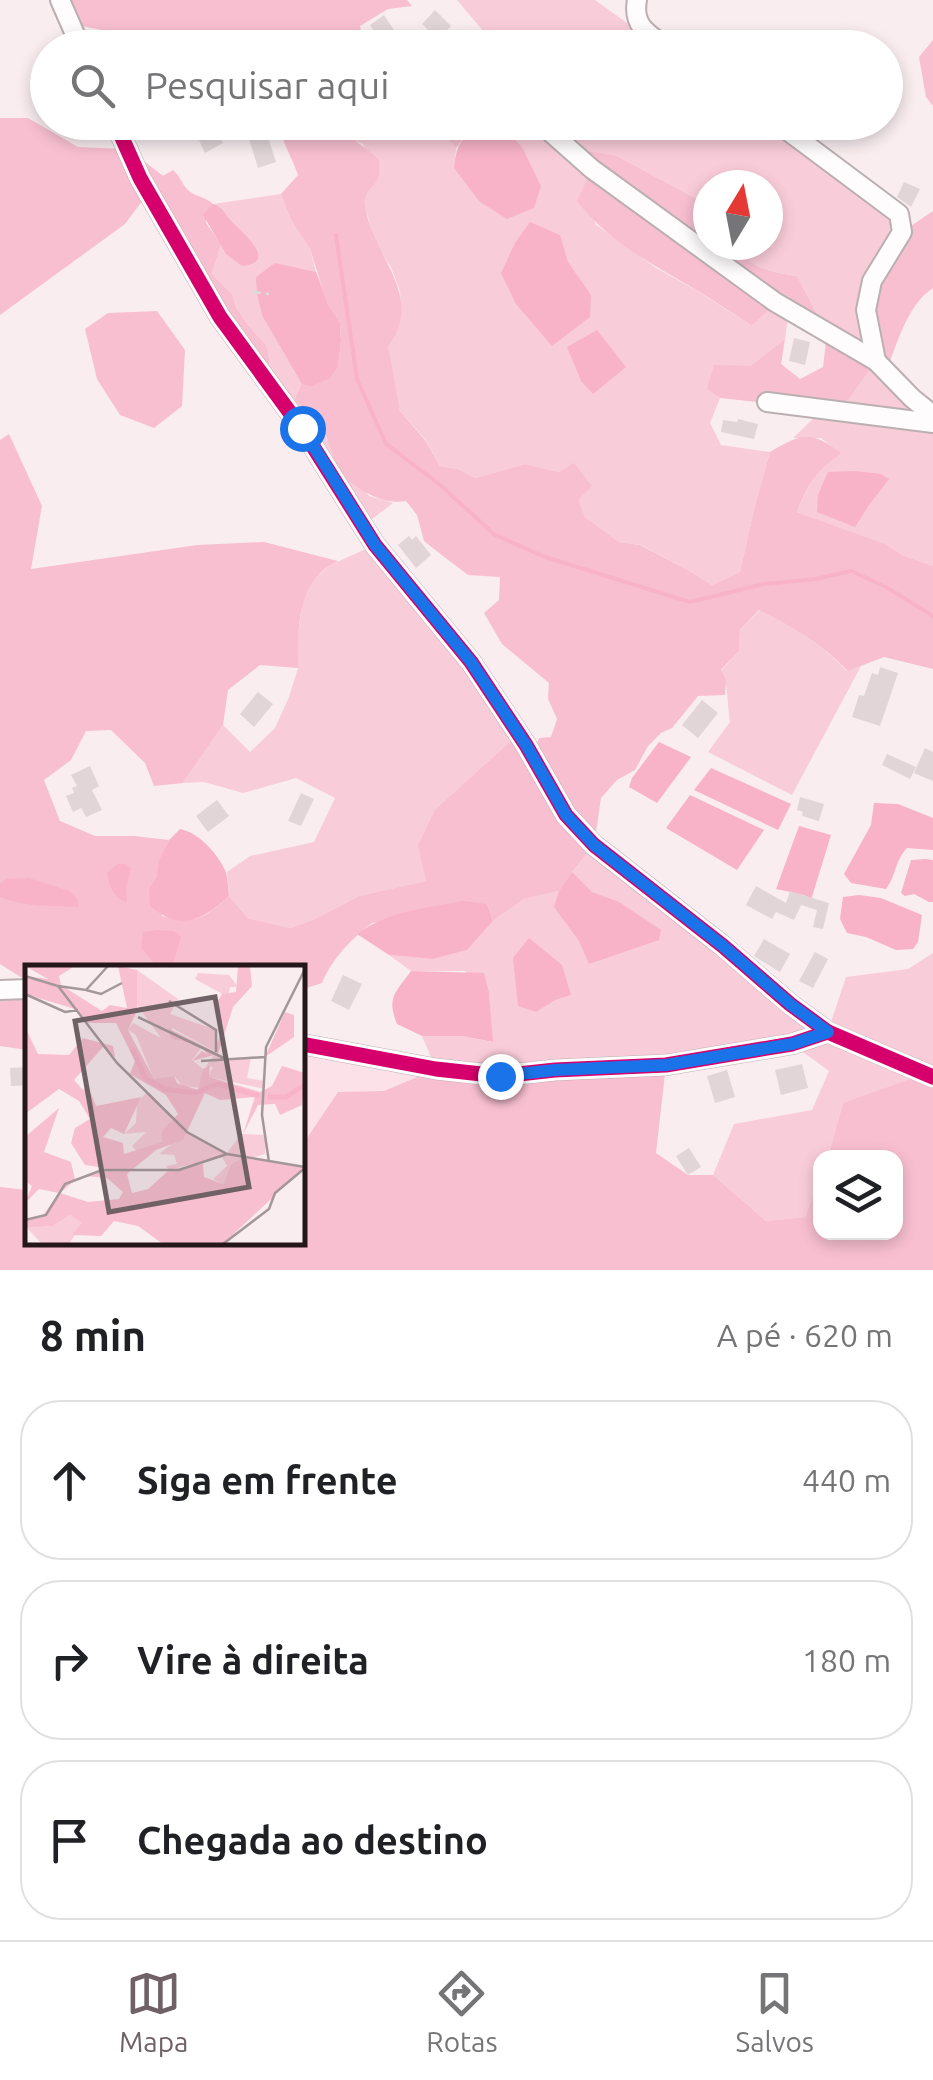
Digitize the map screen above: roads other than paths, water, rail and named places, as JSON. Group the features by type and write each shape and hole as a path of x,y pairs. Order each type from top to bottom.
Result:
{"street":[{"path":"60,0 73,30"},
{"path":"637,0 634,12 643,30"},
{"path":"123,140 140,178 220,317 302,428 375,545 471,662 566,815 594,845 828,1032 933,1077"},
{"path":"559,140 592,169 775,302 876,362 933,415"},
{"path":"800,140 900,214 902,232 872,282 866,310 876,362"},
{"path":"768,402 933,423"},
{"path":"0,990 25,988"},
{"path":"305,1045 436,1069 500,1076 666,1065 792,1044 828,1032"}],"waterway":[{"path":"336,235 357,379 386,444 439,484 495,535 545,557 690,602 764,584 851,571 933,616"}]}
